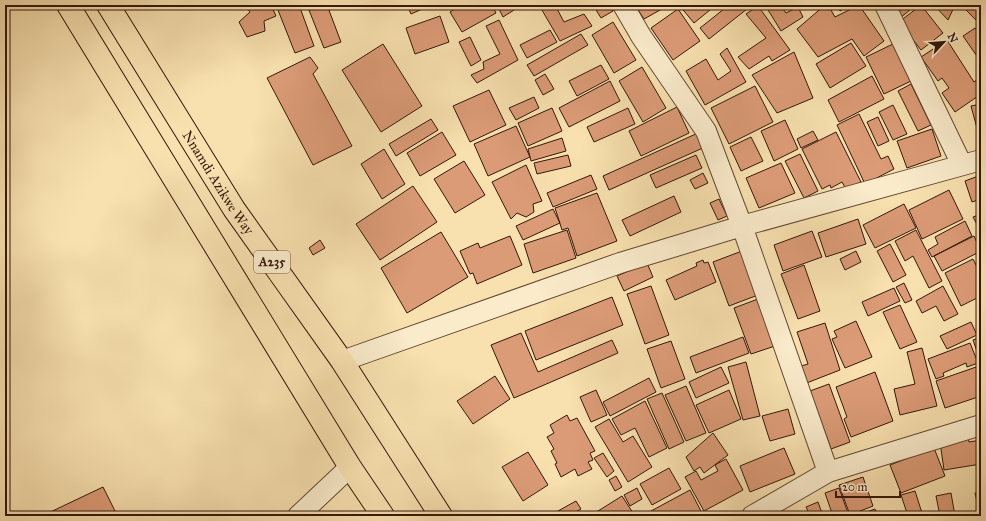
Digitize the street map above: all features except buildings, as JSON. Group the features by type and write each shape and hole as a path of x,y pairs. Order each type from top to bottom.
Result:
{"highway":[{"name":"A235","path":"68,5 350,467 383,516"},
{"name":"Nnamdi Azikwe Way","path":"108,5 234,209 342,361 441,516"}],"street":[{"path":"623,5 641,36 706,131 742,226 828,472"},
{"path":"342,361 620,263 742,226 972,163 885,5"},
{"path":"752,516 828,472 981,425"},
{"path":"298,516 350,467"}]}
